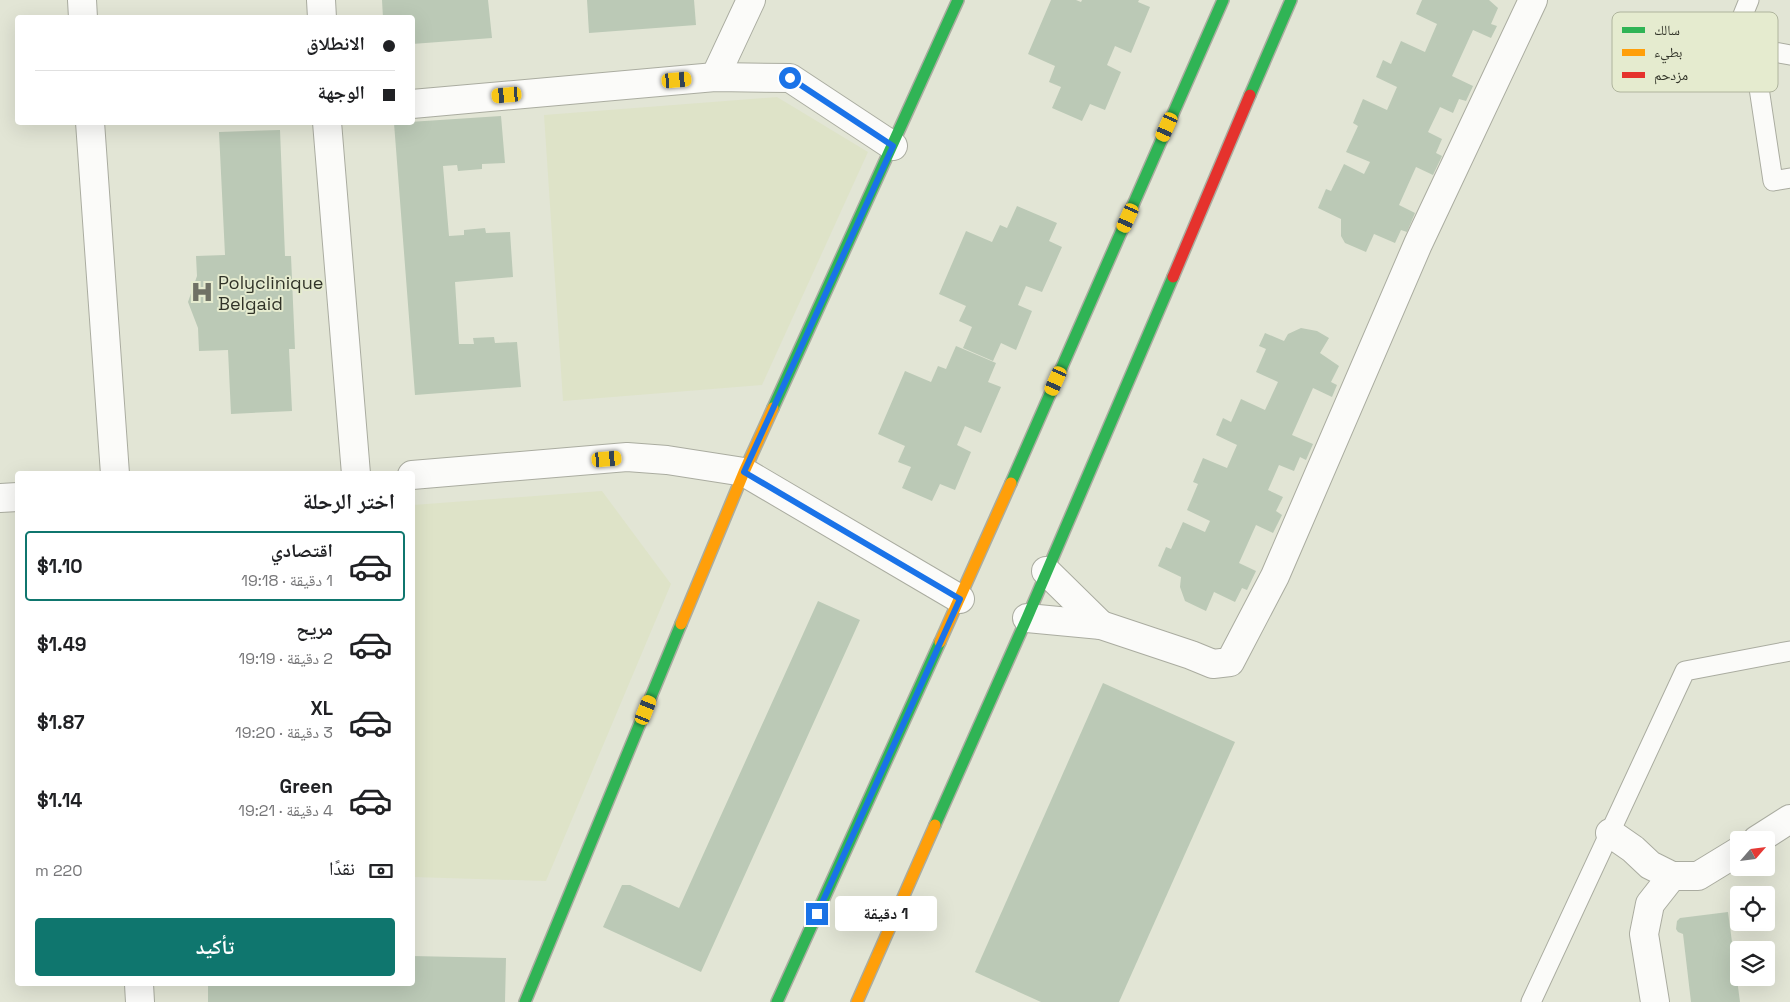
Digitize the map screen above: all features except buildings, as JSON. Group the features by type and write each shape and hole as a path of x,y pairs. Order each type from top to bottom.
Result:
{"main road":[{"path":"526,1002 744,472 958,0"},
{"path":"777,1002 960,599 1223,0"},
{"path":"857,1002 1026,618 1292,0"}],"street":[{"path":"82,0 83,15"},
{"path":"321,0 322,15"},
{"path":"715,77 751,0"},
{"path":"1026,618 1101,625 1213,664 1230,662 1275,576 1418,244 1533,0"},
{"path":"415,104 715,77 790,78 893,146"},
{"path":"90,125 115,471"},
{"path":"327,125 356,471"},
{"path":"415,475 626,457 667,460 744,472 960,599"},
{"path":"0,498 15,497"},
{"path":"1046,571 1101,625"},
{"path":"1771,831 1790,819"},
{"path":"1610,833 1650,864 1672,876 1698,876 1730,856"},
{"path":"1655,1002 1644,934 1650,904 1672,876"},
{"path":"139,986 140,1002"}],"lane":[{"path":"1744,12 1749,0"},
{"path":"1760,92 1773,181 1790,178"},
{"path":"1531,1002 1685,671 1790,650"}],"shaded area":[{"path":"777,97 868,152 762,385 563,401 544,115"},
{"path":"602,491 671,584 546,881 415,877 415,505"}],"traffic: fast":[{"path":"773,408 958,0"},
{"path":"1011,483 1223,0"},
{"path":"1250,95 1291,0"},
{"path":"935,825 1027,618 1173,277"},
{"path":"525,1002 681,624"},
{"path":"777,1002 940,642"}],"traffic: slow":[{"path":"681,624 744,472 773,408"},
{"path":"940,642 1011,483"},
{"path":"857,1002 935,825"}],"traffic: jam":[{"path":"1173,277 1250,95"}],"place":[{"name":"Polyclinique Belgaid","path":"202,292"}],"route":[{"path":"790,78 893,146 744,472 960,599 817,914"}]}
